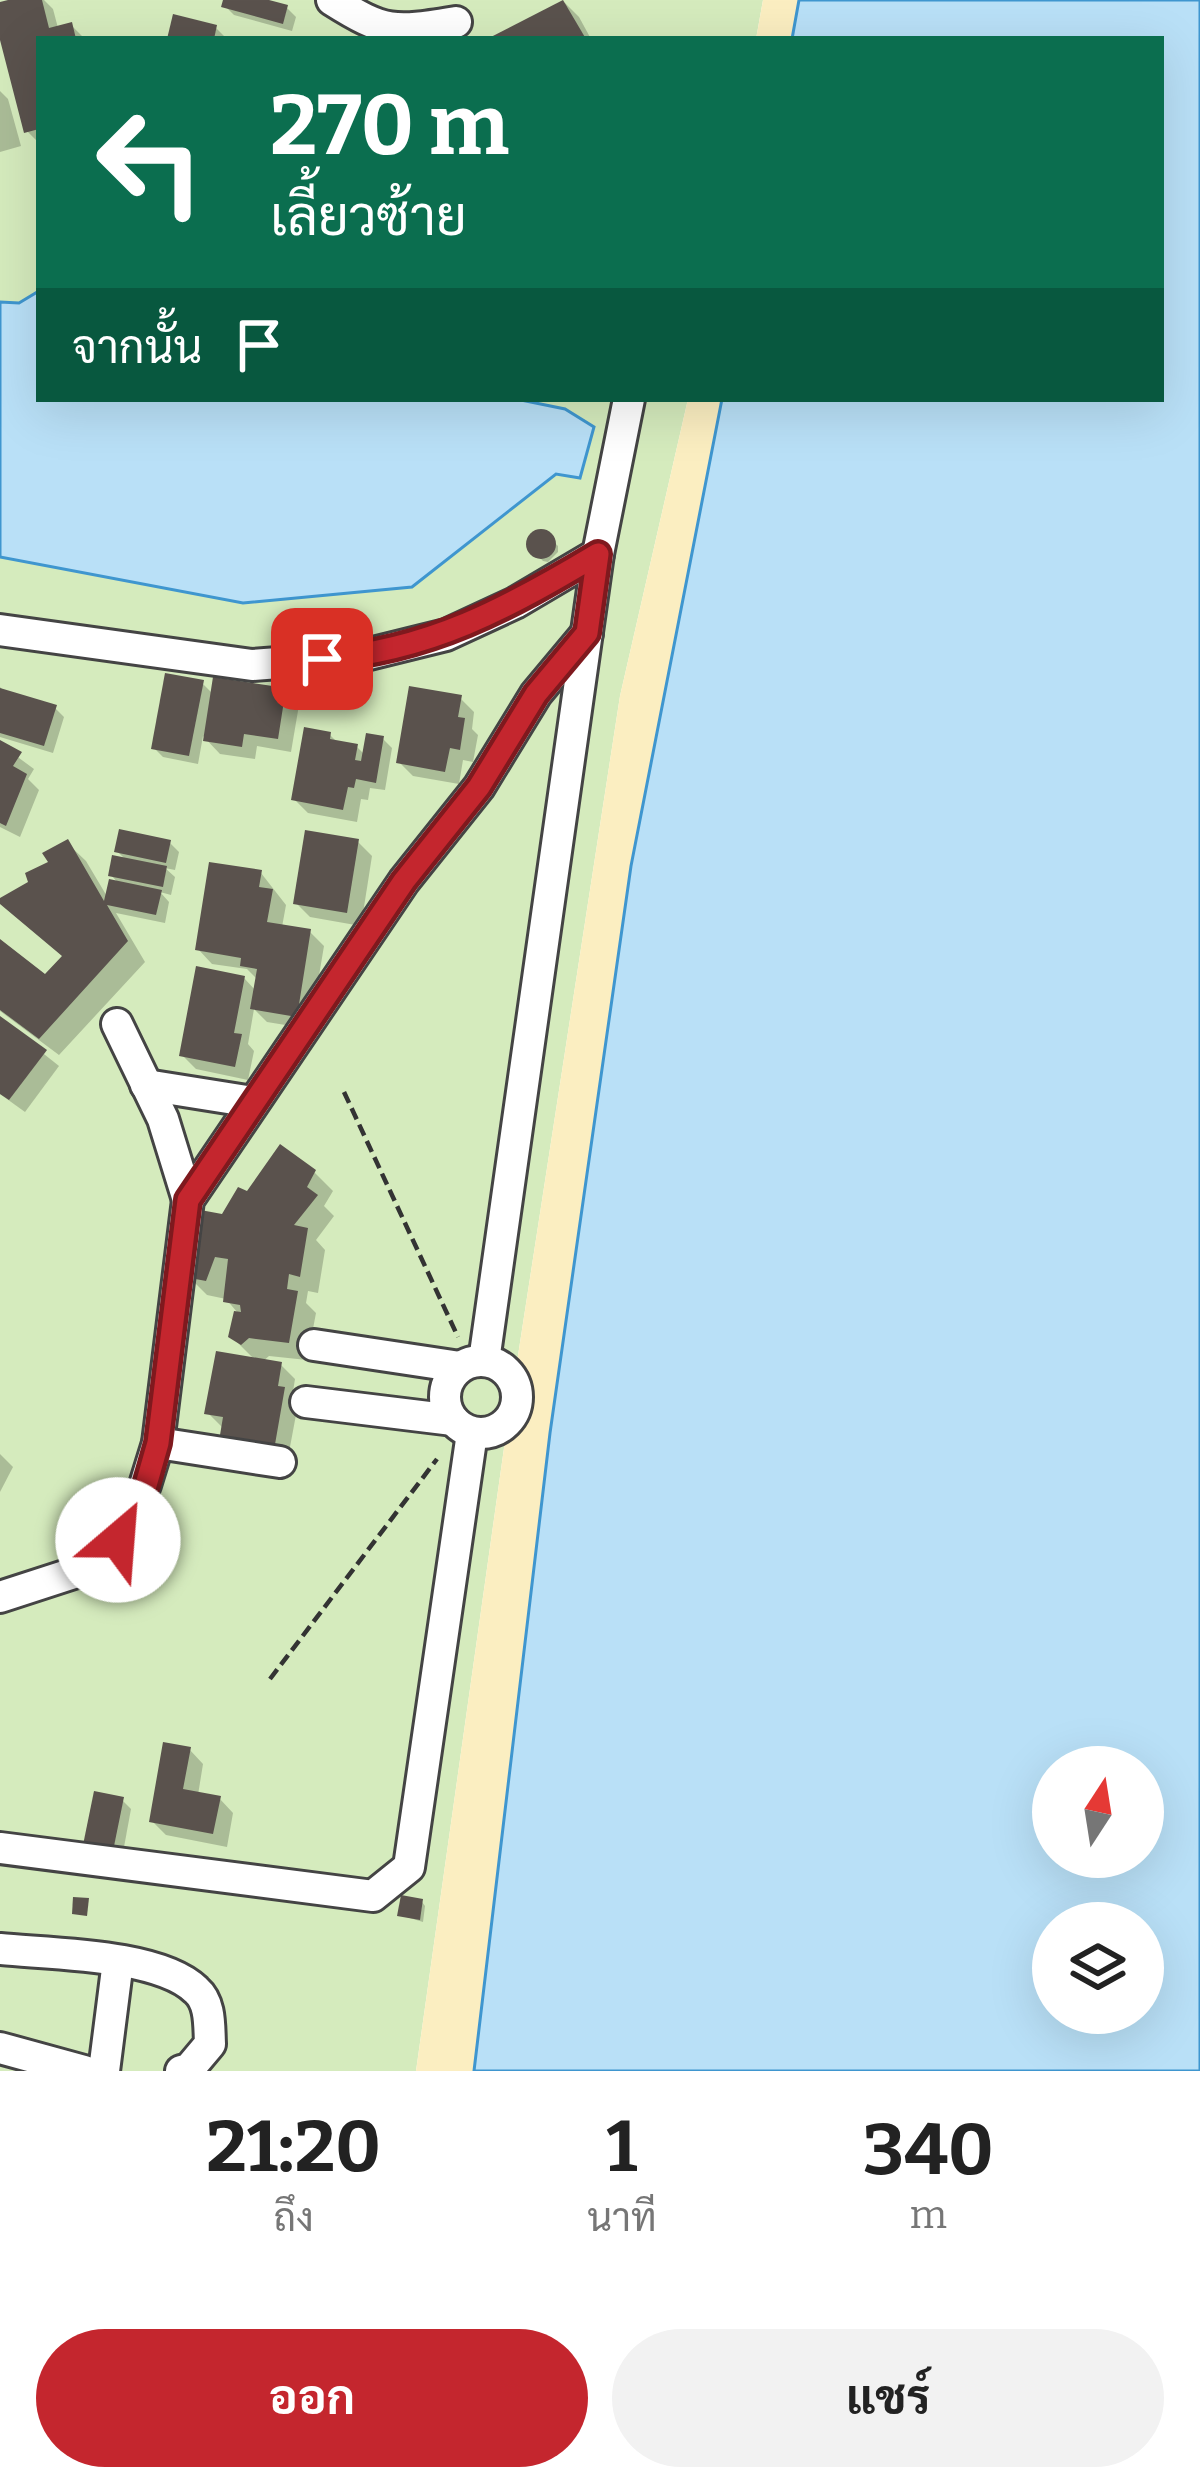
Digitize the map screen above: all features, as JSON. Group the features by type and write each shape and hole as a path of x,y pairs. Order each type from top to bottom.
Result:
{"lane":[{"path":"332,0 384,29 455,20"},
{"path":"0,1848 373,1896 409,1867 462,1427 444,1395 446,1383 471,1363 598,554 628,402"},
{"path":"0,630 252,665 357,657 446,635 515,603 598,554"},
{"path":"188,1200 404,881 479,787 536,694 587,633"},
{"path":"0,1597 80,1571 118,1540 146,1485 158,1443 188,1200 164,1119 117,1024"},
{"path":"146,1085 253,1102"},
{"path":"306,1402 497,1430 508,1423 518,1400 511,1375 471,1363 314,1345"},
{"path":"158,1443 280,1462"},
{"path":"0,1948 118,1961 163,1971 197,1990 208,2010 210,2044 190,2068 181,2071"},
{"path":"104,2071 118,1961"},
{"path":"0,2048 84,2071"}],"path":[{"path":"344,1092 471,1363"},
{"path":"270,1679 462,1427"}],"green space":[{"path":"0,0 763,0 757,36 36,36 36,402 687,402 620,696 517,1362 526,1404 520,1422 505,1441 416,2071 0,2071"}],"sand":[{"path":"763,0 799,0 793,36 757,36"},
{"path":"687,402 721,402 631,866 550,1433 474,2071 416,2071 505,1441 520,1422 526,1404 517,1362 620,696"}],"water":[{"path":"799,0 1200,0 1200,2071 474,2071 550,1433 631,866 721,402 1164,402 1164,36 793,36"},
{"path":"36,293 36,402 531,402 565,409 594,427 580,478 556,474 412,587 243,603 0,557 0,302 19,303"}],"building":[{"path":"42,0 49,28 72,22 75,36 36,36 36,130 24,133 0,40 0,2"},
{"path":"223,0 288,5 283,24 221,7"},
{"path":"563,0 584,36 493,36"},
{"path":"173,14 217,25 215,36 168,36"},
{"path":"541,529 552,533 556,544 552,555 541,559 530,555 526,544 530,533"},
{"path":"165,673 204,680 189,756 151,749"},
{"path":"213,677 286,688 278,739 244,734 242,747 203,741"},
{"path":"409,686 462,695 458,717 465,718 460,750 450,748 445,772 396,763"},
{"path":"0,688 57,705 44,746 0,733"},
{"path":"304,727 331,732 330,739 358,744 355,760 361,761 366,733 384,736 376,783 356,779 354,788 348,787 343,810 291,800"},
{"path":"0,740 22,752 13,766 27,774 6,826 0,823"},
{"path":"119,829 171,840 166,863 114,852"},
{"path":"305,830 359,839 347,913 293,904"},
{"path":"68,839 104,901 109,879 162,890 156,915 107,905 128,941 39,1039 0,1010 0,939 45,974 62,956 0,904 0,898 28,882 25,873 48,862 42,853"},
{"path":"112,855 167,866 163,887 108,876"},
{"path":"209,862 262,870 259,887 273,889 267,922 311,929 297,1017 250,1009 257,969 240,966 241,958 195,950"},
{"path":"196,966 245,976 234,1033 242,1034 235,1067 179,1056"},
{"path":"0,1016 47,1050 9,1100 0,1094"},
{"path":"280,1144 316,1170 307,1187 318,1195 294,1225 308,1228 300,1277 289,1274 287,1289 298,1291 289,1343 249,1338 241,1345 228,1337 234,1311 241,1312 240,1305 223,1302 228,1259 215,1257 206,1281 185,1277 195,1209 222,1214 238,1187 247,1191"},
{"path":"216,1351 282,1362 278,1386 285,1387 274,1450 219,1441 223,1417 204,1414"},
{"path":"163,1742 191,1747 183,1789 221,1796 213,1834 149,1822"},
{"path":"94,1791 124,1797 113,1851 83,1845"},
{"path":"401,1895 423,1899 420,1920 397,1916"},
{"path":"73,1897 89,1898 87,1916 72,1914"}],"route":[{"path":"118,1540 146,1485 158,1443 188,1200 404,881 479,787 536,694 587,633 598,554 515,603 446,635 357,657 322,659"}]}
